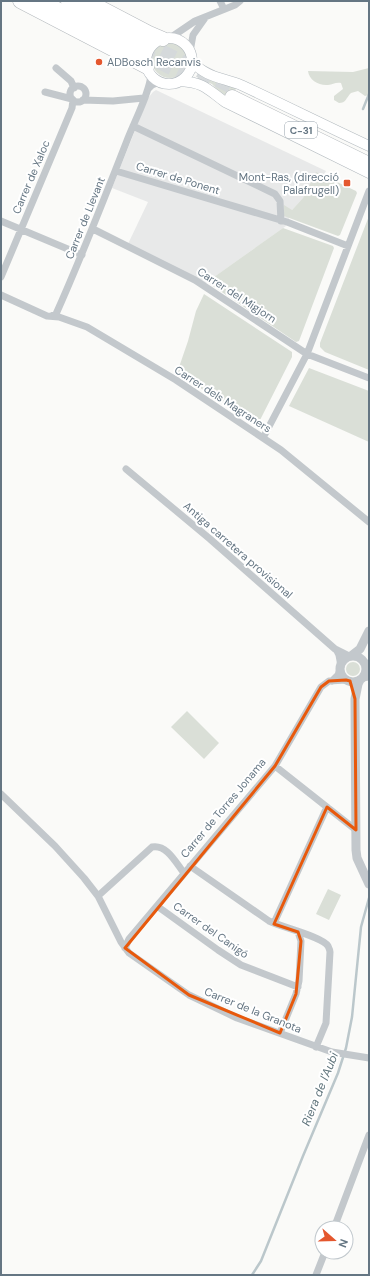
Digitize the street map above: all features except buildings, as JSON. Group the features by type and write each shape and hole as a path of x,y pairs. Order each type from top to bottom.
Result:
{"highway":[{"path":"20,1 152,75"},
{"path":"42,1 141,48 68,1"},
{"path":"88,1 143,30 167,38"},
{"name":"C-31","path":"369,155 234,93 369,164"}],"main road":[{"path":"369,146 239,84 216,77 196,67 183,42 167,38 154,44 148,52 146,57 152,75 171,84 181,81 195,83 208,88 225,102 369,173"},
{"path":"181,81 190,70 191,56"}],"street":[{"path":"220,1 224,9"},
{"path":"167,38 195,21 235,5 240,1"},
{"path":"191,56 193,35 205,17"},
{"path":"56,68 70,81 75,99"},
{"name":"Carrer de Llevant","path":"52,316 56,314 93,230 149,88 152,75"},
{"path":"75,99 79,87 97,101"},
{"name":"Carrer de Xaloc","path":"1,277 75,99 85,95 84,90"},
{"path":"45,92 75,99 97,101 144,98"},
{"path":"133,126 274,194 280,201 281,220"},
{"name":"Carrer de Ponent","path":"116,171 281,220 348,246"},
{"path":"263,438 307,354 369,191"},
{"path":"1,221 82,255"},
{"name":"Carrer del Migjorn","path":"93,230 195,280 307,354 369,378"},
{"name":"Carrer dels Magraners","path":"1,295 47,316 59,317 87,327 176,380 281,450 369,522"},
{"name":"Antiga carretera provisional","path":"126,469 210,539 335,649 342,654 350,656"},
{"path":"368,882 357,858 355,699 358,684 364,678 366,672 363,654 369,631"},
{"path":"355,699 348,681 343,677 340,668 345,659 360,649 365,642"},
{"name":"Antiga carretera provisional","path":"335,649 339,655 340,668"},
{"path":"350,656 358,656 366,665"},
{"name":"Carrer de Torres Jonama","path":"125,948 130,939 184,873 275,766 321,687 332,681 338,675 340,668"},
{"path":"332,681 348,681 364,678"},
{"path":"275,766 356,830"},
{"path":"1,794 55,846 96,893 125,948"},
{"path":"274,923 327,807"},
{"path":"96,893 152,847 157,846 166,850 184,873"},
{"path":"190,866 274,923 322,940 328,946 330,952 326,1023 316,1047"},
{"name":"Carrer del Canigó","path":"157,906 241,965 298,987"},
{"path":"280,1033 298,987 301,941 298,932"},
{"name":"Carrer de la Granota","path":"125,948 129,953 190,995 237,1018 316,1047 369,1058"},
{"path":"337,1220 369,1135"},
{"path":"316,1275 322,1260"}],"highlighted area":[{"path":"329,681 350,681 355,699 356,830 327,807 274,924 298,932 301,941 296,994 280,1033 189,995 125,948 275,766 321,687"}],"shaded area":[{"path":"174,42 183,47 187,53 187,67 183,73 174,78 166,78 157,73 153,67 152,56 157,47 163,43"},
{"path":"369,68 369,95 365,96 358,91 351,93 345,101 341,103 334,100 334,96 343,89 341,83 325,85 318,83 312,80 308,71 353,72"},
{"path":"201,74 237,86 231,100 222,95 212,84 199,79"},
{"path":"156,90 326,171 321,179 292,210 286,226 203,285 127,246 148,202 112,188 148,98"},
{"path":"316,172 356,191 357,193 340,235 338,236 284,216 284,205 292,210 303,198"},
{"path":"369,216 369,370 325,352 320,347 320,343"},
{"path":"283,228 333,246 334,248 299,341 296,342 207,282"},
{"path":"204,294 292,352 292,357 258,424 177,373 196,311"},
{"path":"309,368 369,391 369,442 289,406"},
{"path":"350,662 356,662 360,666 360,672 356,676 350,676 346,672 346,666"},
{"path":"187,711 219,743 204,759 171,727"},
{"path":"328,889 341,895 329,920 316,914"}],"waterway":[{"path":"363,109 369,94"},
{"name":"Riera de l'Aubi","path":"252,1275 261,1261 338,1073 346,1048 352,1017 361,927 369,898"}],"tunnel":[{"path":"143,42 236,89"},
{"path":"140,53 207,85"}],"place":[{"name":"ADBosch Recanvis","path":"99,62"},
{"name":"Mont-Ras, (direcció Palafrugell)","path":"347,183"}]}
